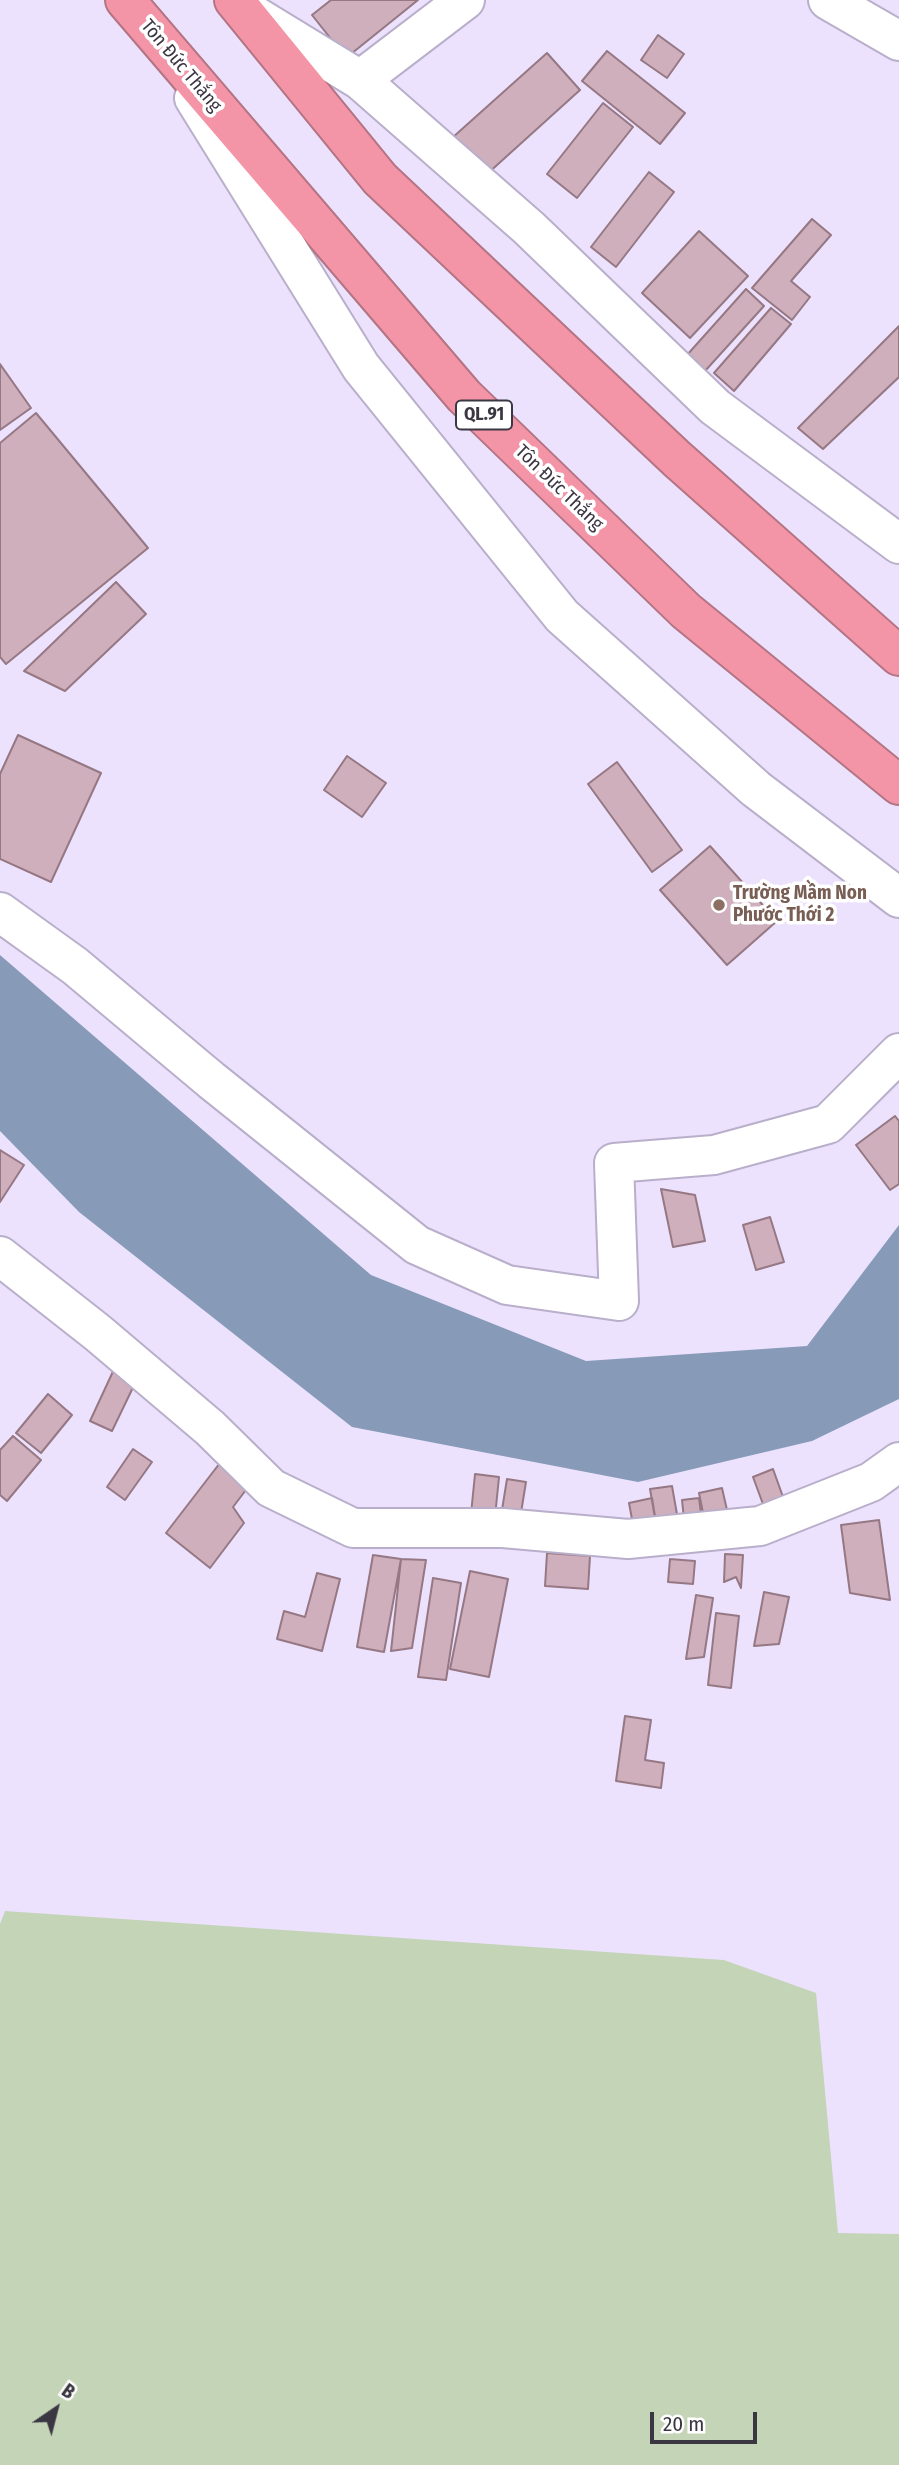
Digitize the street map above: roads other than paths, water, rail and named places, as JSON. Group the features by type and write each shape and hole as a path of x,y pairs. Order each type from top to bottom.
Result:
{"highway":[{"name":"Tôn Đức Thắng","path":"125,0 464,396 686,611 895,782"},
{"path":"236,3 380,179 677,460 899,656"}],"street":[{"path":"360,80 465,0"},
{"path":"828,0 899,41"},
{"path":"236,3 360,80 529,228 715,407 899,544"},
{"path":"154,34 361,367 562,616 756,789 899,898"},
{"path":"0,912 75,966 211,1080 416,1245 507,1286 620,1301 614,1163 714,1155 828,1124 899,1053"},
{"path":"0,1256 210,1428 271,1488 353,1528 503,1528 628,1539 760,1526 871,1482 899,1462"}],"water":[{"path":"0,955 371,1275 586,1361 807,1346 899,1225 899,1399 812,1441 638,1482 352,1427 79,1212 0,1131"}],"place":[{"name":"Trường Mầm Non Phước Thới 2","path":"719,905"}]}
